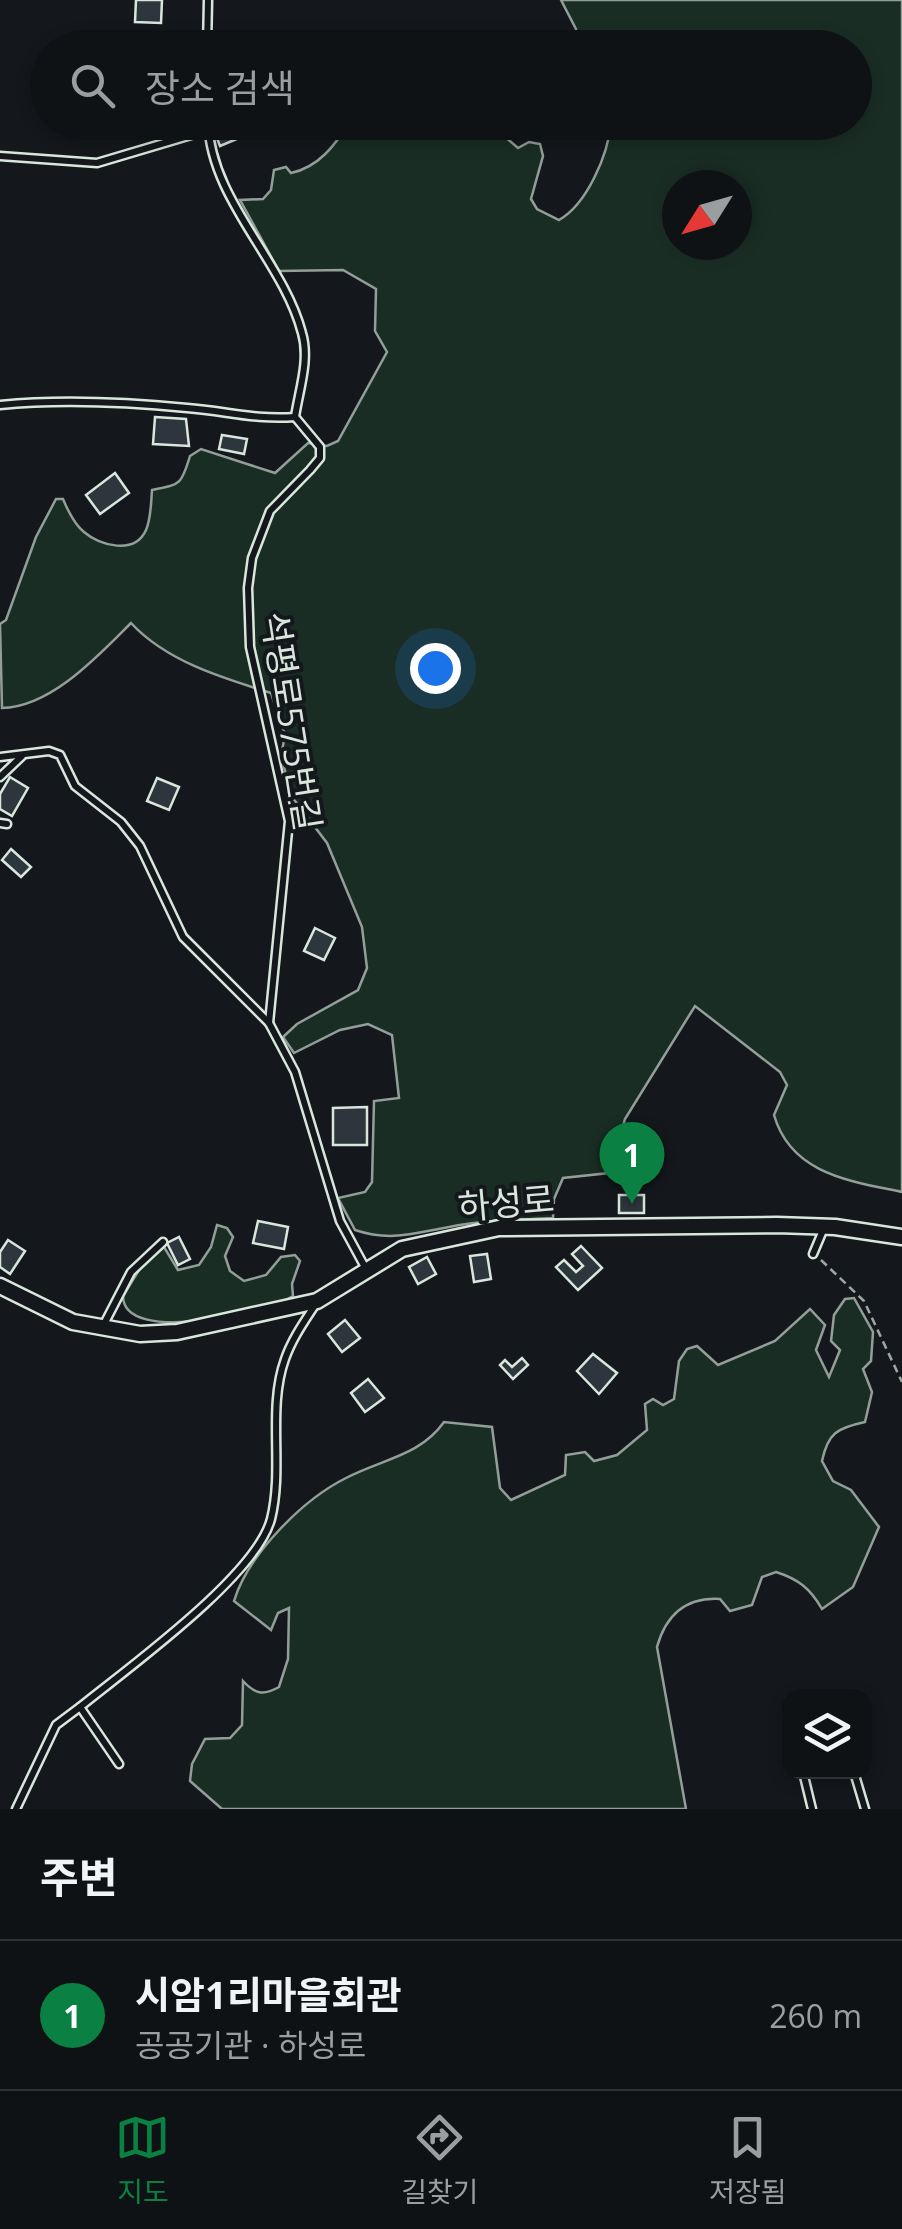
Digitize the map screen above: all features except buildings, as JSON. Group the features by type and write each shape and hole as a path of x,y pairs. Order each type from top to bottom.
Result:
{"street":[{"name":"하성로","path":"0,1286 50,1314 102,1329 177,1332 317,1301 417,1244 498,1228 824,1227 902,1237"}],"lane":[{"path":"207,30 208,0"},
{"path":"0,156 97,163 166,140"},
{"path":"0,404 68,400 199,409 256,420 295,417 305,360 302,333 236,208 213,140"},
{"name":"석평로575번길","path":"269,1022 288,821 250,647 248,588 252,558 270,511 320,458 314,435 295,417"},
{"path":"0,757 49,751 60,755 75,786 122,822 154,870 182,936 269,1022 300,1085 340,1221 367,1270"},
{"path":"0,777 23,755"},
{"path":"813,1254 824,1227"},
{"path":"102,1329 131,1272 163,1242"},
{"name":"하성로","path":"16,1809 56,1725 204,1604 264,1536 277,1487 278,1403 284,1361 317,1301"},
{"path":"80,1707 118,1764"},
{"path":"806,1779 812,1809"},
{"path":"856,1779 865,1809"}],"path":[{"path":"813,1254 864,1301 902,1382"}],"green space":[{"path":"561,0 902,0 902,1192 825,1172 794,1150 774,1115 787,1085 780,1072 695,1006 625,1119 609,1173 563,1178 554,1199 553,1218 475,1223 402,1235 355,1230 338,1198 365,1192 372,1182 374,1101 399,1098 392,1035 368,1024 340,1030 294,1053 283,1037 297,1024 358,990 367,968 362,927 327,843 292,797 281,756 285,735 271,693 178,658 131,623 89,664 56,689 38,699 2,708 0,624 6,620 36,537 56,499 63,499 74,521 91,537 117,546 134,543 146,530 152,490 178,482 190,456 201,449 275,473 308,443 327,446 338,441 387,352 375,331 376,289 343,270 279,271 240,200 263,199 271,190 274,170 301,170 318,160 337,140 509,140 518,148 529,142 540,144 543,156 531,199 537,209 559,220 587,191 608,140 872,140 872,30 576,30"},
{"path":"217,1225 227,1228 233,1237 225,1256 230,1271 244,1281 266,1275 281,1257 295,1255 300,1261 292,1284 293,1296 256,1310 199,1321 146,1319 129,1311 123,1296 144,1262 164,1247 178,1270 199,1265 211,1247"},
{"path":"854,1298 873,1332 871,1361 863,1369 872,1392 865,1422 835,1433 822,1461 833,1481 851,1490 879,1527 853,1587 822,1609 803,1585 776,1572 762,1577 752,1605 730,1611 720,1599 708,1599 687,1605 672,1617 657,1647 686,1809 222,1809 190,1781 192,1764 205,1739 230,1738 242,1725 243,1681 260,1692 279,1687 288,1659 289,1608 278,1613 271,1630 234,1601 264,1548 312,1500 346,1478 412,1450 444,1422 492,1427 500,1488 511,1500 565,1475 566,1455 585,1452 594,1461 617,1455 647,1430 645,1404 653,1399 663,1405 674,1399 679,1361 687,1349 697,1346 718,1365 775,1341 810,1309 825,1325 816,1350 829,1377 840,1350 831,1341 834,1315 845,1299"}],"place":[{"name":"시암1리마을회관","path":"632,1204"}]}
